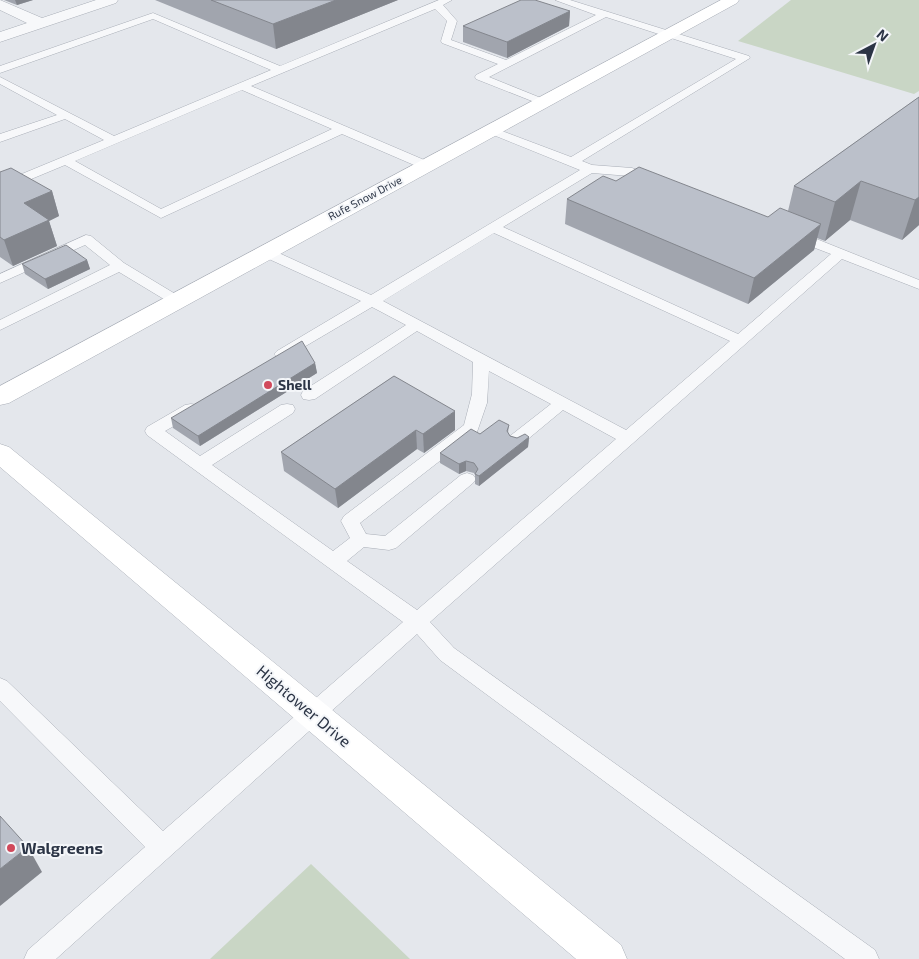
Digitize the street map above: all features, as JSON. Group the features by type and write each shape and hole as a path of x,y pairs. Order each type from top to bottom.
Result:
{"main road":[{"name":"Rufe Snow Drive","path":"0,397 732,0"},
{"name":"Hightower Drive","path":"0,453 607,959"}],"street":[{"path":"0,37 111,0"},
{"path":"0,4 40,24"}],"lane":[{"path":"560,0 745,58 572,162"},
{"path":"0,188 442,2 452,20 446,41 507,64"},
{"path":"542,102 480,77 605,14"},
{"path":"0,70 152,16 280,70"},
{"path":"0,80 113,140"},
{"path":"241,86 425,165"},
{"path":"0,138 67,115"},
{"path":"65,160 161,214 342,129"},
{"path":"490,130 590,169 632,172 668,186"},
{"path":"266,364 314,338 590,169"},
{"path":"494,228 740,340"},
{"path":"776,228 919,285"},
{"path":"0,279 86,239 120,266 177,301"},
{"path":"266,252 372,301 627,438"},
{"path":"37,959 312,713 840,253"},
{"path":"0,326 120,266"},
{"path":"306,391 330,382 417,325"},
{"path":"362,343 377,351"},
{"path":"343,356 357,364"},
{"path":"360,540 350,521 471,428 477,415 483,381 481,360"},
{"path":"316,373 330,382"},
{"path":"516,440 562,403"},
{"path":"202,404 153,431 417,621 447,654 866,959"},
{"path":"199,465 237,432 266,414 287,409"},
{"path":"334,561 360,540 389,543 466,479"},
{"path":"0,687 162,847"}],"green space":[{"path":"791,0 919,0 919,91 914,94 738,41"},
{"path":"311,864 410,959 210,959"}],"building":[{"path":"211,0 336,0 273,24"},
{"path":"521,0 535,0 570,11 507,42 463,26"},
{"path":"919,97 919,197 915,200 861,181 835,202 794,186"},
{"path":"639,167 768,217 780,208 821,224 754,278 567,199 603,176 616,181"},
{"path":"11,168 52,191 24,203 49,220 4,240 0,237 0,172"},
{"path":"66,245 87,260 45,279 22,264"},
{"path":"302,341 315,363 198,436 171,418"},
{"path":"394,376 455,411 423,434 416,430 335,489 281,452"},
{"path":"499,420 509,425 507,431 510,436 517,438 525,434 529,437 479,476 475,474 478,469 474,463 466,461 459,464 440,453 471,429 480,434"},
{"path":"0,816 28,847 0,869"}],"place":[{"name":"Shell","path":"268,385"},
{"name":"Walgreens","path":"11,848"}]}
